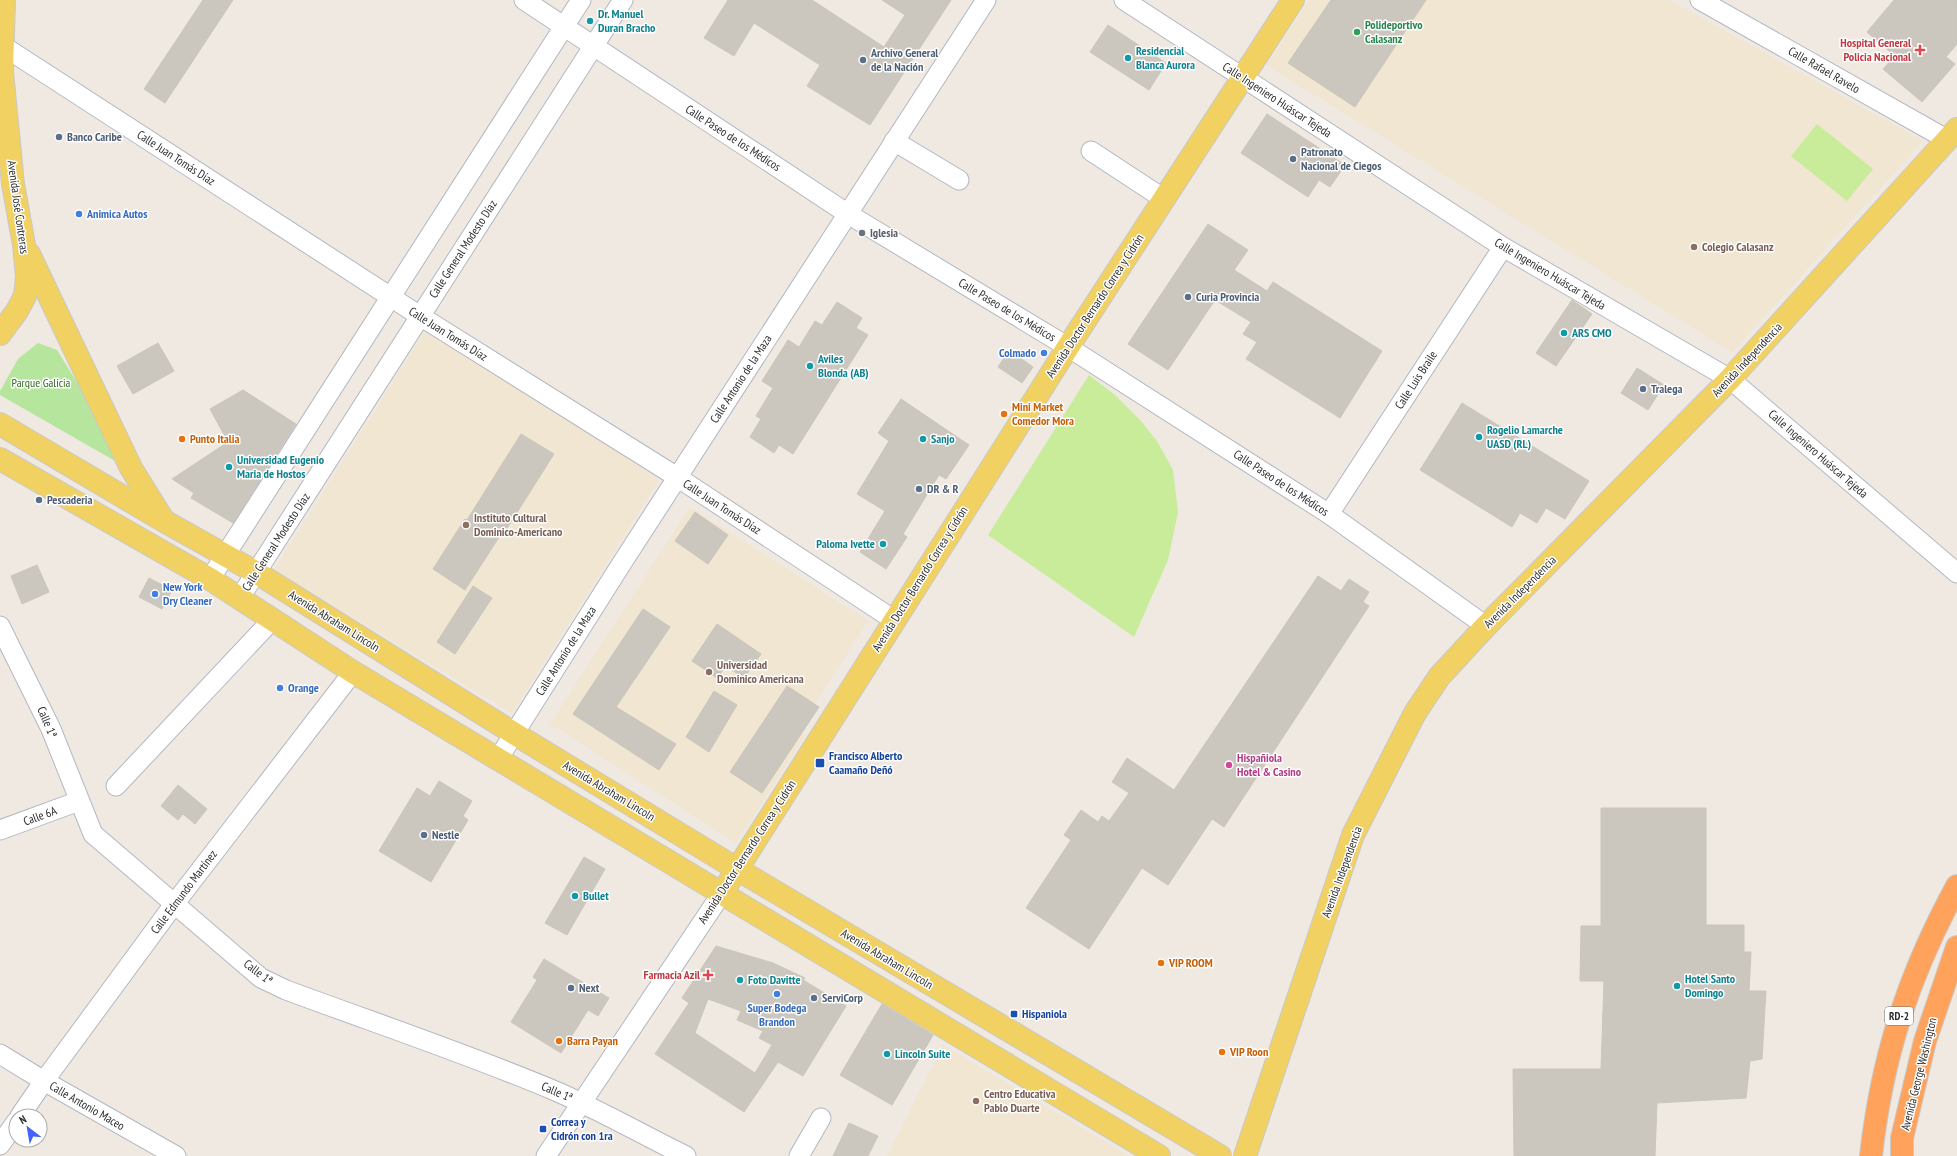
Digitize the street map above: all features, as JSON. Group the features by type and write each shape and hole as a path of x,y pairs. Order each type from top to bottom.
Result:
{"highway":[{"name":"RD-2","path":"1871,1156 1881,1086 1894,1033 1906,996 1933,929 1957,886"},
{"name":"Avenida George Washington","path":"1902,1156 1902,1138 1925,1041 1957,947"}],"main road":[{"name":"Avenida José Contreras","path":"0,334 18,311 26,296 27,277 24,245 7,182 1,71 4,0"},
{"name":"Avenida Doctor Bernardo Correa y Cidrón","path":"722,893 1068,347 1292,0"},
{"name":"Avenida Independencia","path":"1245,1156 1353,835 1415,713 1440,677 1486,626 1730,379 1952,135"},
{"path":"24,245 131,468 164,521"},
{"name":"Avenida Abraham Lincoln","path":"0,424 164,521 227,555 515,734 737,869 1220,1156"},
{"path":"0,460 210,579 353,672 1159,1156"}],"street":[{"name":"Calle Paseo de los Médicos","path":"524,0 848,214 1068,347 1329,514 1486,626"},
{"path":"210,579 227,555 390,297 581,0"},
{"name":"Calle General Modesto Díaz","path":"239,599 623,0"},
{"name":"Calle Antonio de la Maza","path":"498,758 515,734 677,477 986,0"},
{"name":"Calle Ingeniero Huáscar Tejeda","path":"1124,0 1503,247 1730,379 1957,573"},
{"name":"Calle Rafael Ravelo","path":"1700,0 1952,135"},
{"name":"Calle Juan Tomás Díaz","path":"2,46 390,297 677,477 894,620"},
{"path":"894,142 959,180"},
{"path":"1092,152 1164,199"},
{"name":"Calle Luis Braile","path":"1329,514 1503,247"},
{"path":"116,786 272,620"},
{"name":"Calle 1ª","path":"0,626 37,698 79,801 96,837 261,978 272,984 376,1024 466,1055 581,1102 686,1156"},
{"name":"Calle Edmundo Martínez","path":"25,1108 175,903 353,672"},
{"name":"Calle 6A","path":"0,830 79,801"},
{"name":"Avenida Doctor Bernardo Correa y Cidrón","path":"546,1156 722,893"},
{"name":"Calle Antonio Maceo","path":"0,1054 44,1081 176,1156"},
{"path":"799,1156 821,1118"},
{"path":"0,1145 8,1134"}],"shaded area":[{"name":"Colegio Calasanz","path":"1309,0 1669,0 1923,141 1732,352 1266,65"},
{"name":"Instituto Cultural Dominico-Americano","path":"427,328 659,480 512,713 274,570"},
{"name":"Universidad Dominico Americana","path":"690,507 868,621 798,730 806,735 736,843 550,724"},
{"name":"Centro Educativa Pablo Duarte","path":"943,1045 1129,1156 887,1156"}],"green space":[{"path":"1817,124 1873,169 1847,201 1791,156"},
{"name":"Parque Galicia","path":"38,343 57,350 120,452 122,465 0,395 0,391 18,359"},
{"path":"1089,375 1115,395 1140,420 1157,441 1173,470 1178,512 1168,560 1134,637 988,535"}],"building":[{"path":"203,0 233,0 165,103 144,89"},
{"name":"Archivo General de la Nación","path":"728,0 812,0 884,47 905,15 882,0 951,0 870,125 807,86 820,65 754,23 734,56 704,38"},
{"name":"Polideportivo Calasanz","path":"1331,0 1426,0 1355,107 1288,63"},
{"name":"Hospital General Policia Nacional","path":"1894,0 1957,0 1957,44 1946,57 1955,64 1922,102 1883,69 1895,56 1867,32"},
{"name":"Residencial Blanca Aurora","path":"1108,25 1166,63 1149,90 1090,52"},
{"name":"Patronato Nacional de Ciegos","path":"1267,114 1345,165 1330,187 1319,180 1308,197 1241,153"},
{"path":"1208,224 1248,250 1234,270 1267,291 1273,282 1382,351 1340,418 1246,359 1257,342 1243,334 1251,322 1215,300 1168,370 1128,344"},
{"name":"ARS CMO","path":"1572,300 1592,314 1556,366 1536,353"},
{"name":"Aviles Blonda (AB)","path":"837,302 862,318 856,328 868,335 793,454 779,445 774,453 750,437 761,419 756,416 773,388 762,381 788,340 799,347 815,321 822,325"},
{"path":"158,343 174,371 133,394 117,366"},
{"path":"1009,350 1033,367 1022,383 998,367"},
{"name":"Tralega","path":"1637,368 1664,385 1648,410 1621,393"},
{"name":"Universidad Eugenio Maria de Hostos","path":"243,390 296,424 233,523 191,498 194,493 172,479 228,442 210,409"},
{"path":"901,399 969,445 946,479 939,475 903,534 907,537 886,569 860,552 885,511 857,494 889,441 878,433"},
{"name":"Rogelio Lamarche UASD (RL)","path":"1462,403 1589,481 1565,519 1546,508 1537,523 1520,513 1512,527 1420,470"},
{"path":"521,434 554,454 504,533 503,531 465,590 433,569 465,519 467,520"},
{"path":"695,512 728,535 708,564 675,541"},
{"path":"37,565 49,592 22,604 11,576"},
{"name":"Hispañiola Hotel & Casino","path":"1318,576 1341,591 1349,579 1369,592 1363,602 1369,606 1224,827 1212,819 1168,885 1142,868 1089,949 1026,908 1071,840 1064,835 1081,810 1098,822 1102,816 1109,821 1129,793 1112,782 1127,758 1174,790"},
{"name":"New York Dry Cleaner","path":"149,578 172,590 162,609 139,597"},
{"path":"473,586 492,598 455,654 437,642"},
{"path":"643,609 670,627 616,707 676,744 659,770 573,714"},
{"path":"717,624 761,654 744,678 726,666 717,678 692,661"},
{"path":"787,686 819,707 762,793 730,772"},
{"path":"714,691 737,705 709,752 686,737"},
{"name":"Nestle","path":"439,781 472,801 463,816 468,820 431,882 379,851 417,788 430,796"},
{"path":"178,785 207,809 195,824 183,814 178,820 161,806"},
{"name":"Hotel Santo Domingo","path":"1601,808 1706,808 1706,925 1744,925 1744,952 1751,952 1749,991 1766,991 1762,1059 1750,1061 1746,1098 1657,1103 1655,1156 1514,1156 1513,1069 1601,1069 1604,981 1580,981 1581,926 1601,926"},
{"name":"Bullet","path":"584,857 605,869 567,935 545,923"},
{"path":"716,946 773,963 805,978 803,980 846,1006 803,1076 778,1062 744,1112 655,1054 689,1003 682,998","holes":["708,999 741,1011 737,1020 763,1031 759,1038 772,1045 755,1073 695,1033"]},
{"path":"544,959 609,998 598,1016 588,1010 561,1053 511,1022 537,980 533,977"},
{"name":"Lincoln Suite","path":"882,1004 933,1035 892,1105 840,1075"},
{"path":"849,1123 878,1136 868,1156 833,1156"}],"place":[{"name":"Dr. Manuel Duran Bracho","path":"590,21"},
{"name":"Polideportivo Calasanz","path":"1357,32"},
{"name":"Hospital General Policia Nacional","path":"1920,50"},
{"name":"Residencial Blanca Aurora","path":"1128,58"},
{"name":"Archivo General de la Nación","path":"863,60"},
{"name":"Banco Caribe","path":"59,137"},
{"name":"Patronato Nacional de Ciegos","path":"1293,159"},
{"name":"Animica Autos","path":"79,214"},
{"name":"Iglesia","path":"862,233"},
{"name":"Colegio Calasanz","path":"1694,247"},
{"name":"Curia Provincia","path":"1188,297"},
{"name":"ARS CMO","path":"1564,333"},
{"name":"Colmado","path":"1044,353"},
{"name":"Aviles Blonda (AB)","path":"810,366"},
{"name":"Tralega","path":"1643,389"},
{"name":"Mini Market Comedor Mora","path":"1004,414"},
{"name":"Rogelio Lamarche UASD (RL)","path":"1479,437"},
{"name":"Punto Italia","path":"182,439"},
{"name":"Sanjo","path":"923,439"},
{"name":"Universidad Eugenio Maria de Hostos","path":"229,467"},
{"name":"DR & R","path":"919,489"},
{"name":"Pescaderia","path":"39,500"},
{"name":"Instituto Cultural Dominico-Americano","path":"466,525"},
{"name":"Paloma Ivette","path":"883,544"},
{"name":"New York Dry Cleaner","path":"155,594"},
{"name":"Universidad Dominico Americana","path":"709,672"},
{"name":"Orange","path":"280,688"},
{"name":"Francisco Alberto Caamaño Deñó","path":"820,763"},
{"name":"Hispañiola Hotel & Casino","path":"1229,765"},
{"name":"Nestle","path":"424,835"},
{"name":"Bullet","path":"575,896"},
{"name":"VIP ROOM","path":"1161,963"},
{"name":"Farmacia Azil","path":"708,975"},
{"name":"Foto Davitte","path":"740,980"},
{"name":"Hotel Santo Domingo","path":"1677,986"},
{"name":"Next","path":"571,988"},
{"name":"Super Bodega Brandon","path":"777,994"},
{"name":"ServiCorp","path":"814,998"},
{"name":"Hispaniola","path":"1014,1014"},
{"name":"Barra Payan","path":"559,1041"},
{"name":"VIP Roon","path":"1222,1052"},
{"name":"Lincoln Suite","path":"887,1054"},
{"name":"Centro Educativa Pablo Duarte","path":"976,1101"},
{"name":"Correa y Cidrón con 1ra","path":"543,1129"}]}
